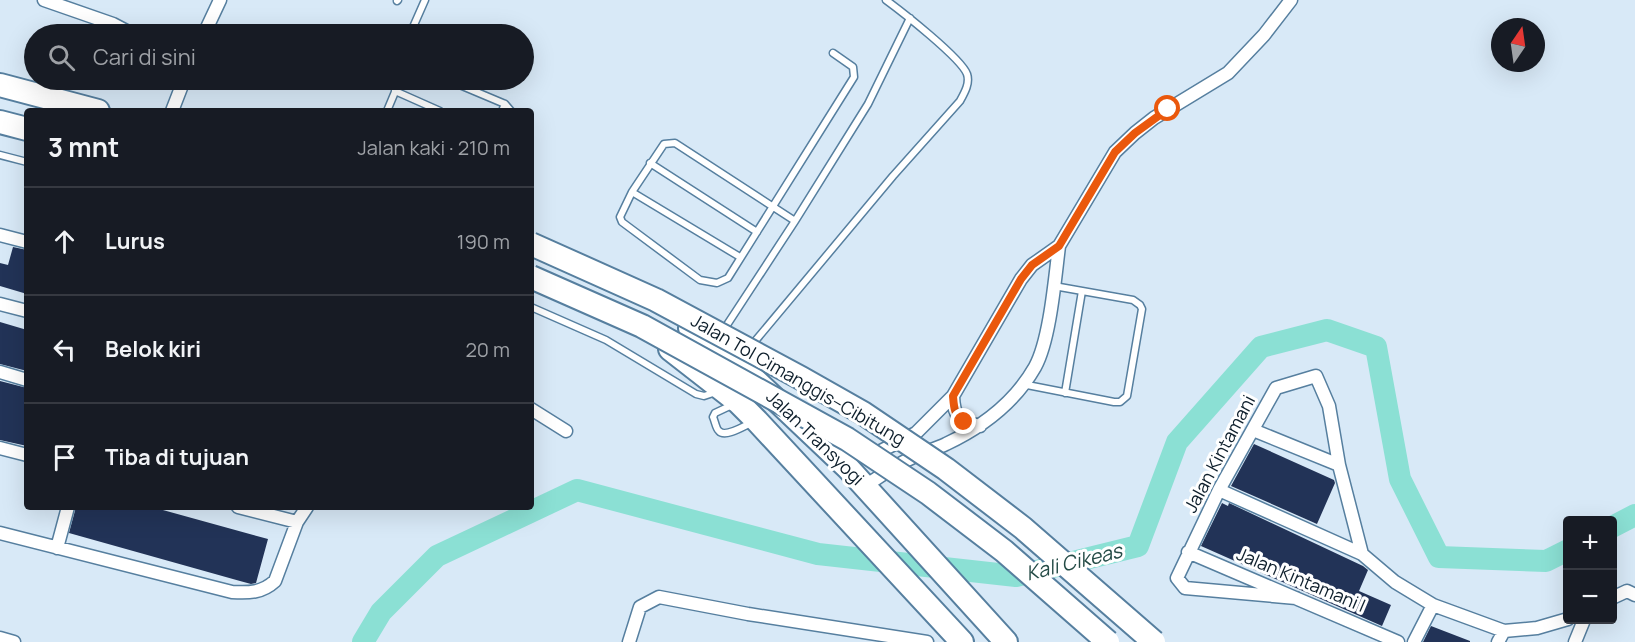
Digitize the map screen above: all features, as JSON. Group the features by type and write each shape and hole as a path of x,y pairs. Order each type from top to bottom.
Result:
{"highway":[{"path":"0,86 80,108"},
{"path":"0,86 86,108"},
{"path":"0,120 24,126"},
{"name":"Jalan Transyogi","path":"534,237 620,279 714,344 737,363 848,468 1006,642"},
{"name":"Jalan Tol Cimanggis–Cibitung","path":"534,245 656,300 863,413 946,469 1023,528 1154,642"},
{"name":"Jalan Transyogi","path":"534,266 567,281 652,335 730,395 757,421 962,642"},
{"name":"Jalan Tol Cimanggis–Cibitung","path":"534,278 642,327 847,439 928,494 1004,551 1107,642"}],"street":[{"path":"44,0 113,24"},
{"path":"209,24 220,0"},
{"path":"871,493 914,456 944,445 980,426 1000,410 1035,366 1046,334 1059,246 1115,152 1154,118 1228,73 1264,35 1291,0"},
{"path":"173,108 180,90"},
{"path":"0,235 24,241"},
{"path":"848,468 916,433 953,396 1021,279 1032,265 1059,246"},
{"path":"0,304 24,310"},
{"path":"0,372 24,379"},
{"name":"Jalan Kintamani","path":"1296,598 1185,588 1177,578 1219,490 1276,388 1316,376 1329,406 1339,465 1362,554"},
{"path":"953,396 957,417 964,422 980,426"},
{"path":"534,411 566,431"},
{"path":"1253,430 1339,465"},
{"path":"0,448 24,453"},
{"path":"1219,490 1362,554 1395,582 1433,605 1501,636 1563,620"},
{"path":"57,548 67,510"},
{"path":"250,510 297,522"},
{"path":"0,533 232,592 248,593 268,588 275,581 297,522 305,510"},
{"name":"Jalan Kintamani I","path":"1188,552 1398,642"},
{"path":"1617,596 1627,591 1635,595"},
{"path":"629,642 640,607 659,597 743,613 927,642"},
{"path":"1414,642 1433,605"},
{"path":"1575,642 1582,624"},
{"path":"0,638 14,642"}],"lane":[{"path":"414,24 425,0"},
{"path":"737,363 966,91 968,81 963,67 910,18 886,0"},
{"path":"714,344 868,104 910,18"},
{"path":"795,221 773,206 675,143 664,144 632,192 620,216 622,222 700,280 712,283 728,278 740,257 757,232 773,206 854,77 853,67 833,53"},
{"path":"472,90 505,104 508,108"},
{"path":"388,108 395,91 433,108"},
{"path":"503,108 505,104"},
{"path":"0,155 24,161"},
{"path":"650,163 757,232"},
{"path":"632,192 740,257"},
{"path":"1022,384 1114,402 1120,402 1127,396 1142,309 1140,305 1133,300 1053,286"},
{"path":"1065,393 1082,291"},
{"path":"534,308 606,340 696,394 730,395"},
{"path":"730,395 713,417 718,431 723,434 729,433 757,421"}],"building":[{"path":"13,247 24,249 24,293 0,286 0,263 8,265"},
{"path":"0,322 24,329 24,370 0,364"},
{"path":"0,381 24,387 24,445 0,440"},
{"path":"1254,444 1334,480 1335,483 1317,524 1231,486"},
{"path":"1222,503 1228,506 1229,503 1363,566 1368,570 1359,591 1391,605 1382,626 1201,546"},
{"path":"75,510 163,510 268,539 256,583 251,584 69,533"},
{"path":"1431,626 1470,641 1470,642 1423,642"}],"waterway":[{"name":"Kali Cikeas","path":"363,642 381,612 437,556 577,490 818,554 1016,576 1138,546 1177,442 1261,347 1327,330 1376,347 1400,479 1439,557 1546,561 1563,552"},
{"name":"Kali Cikeas","path":"1617,524 1635,515"}],"route":[{"path":"964,422 957,417 953,396 1021,279 1032,265 1059,246 1115,152 1135,133 1168,109"}]}
